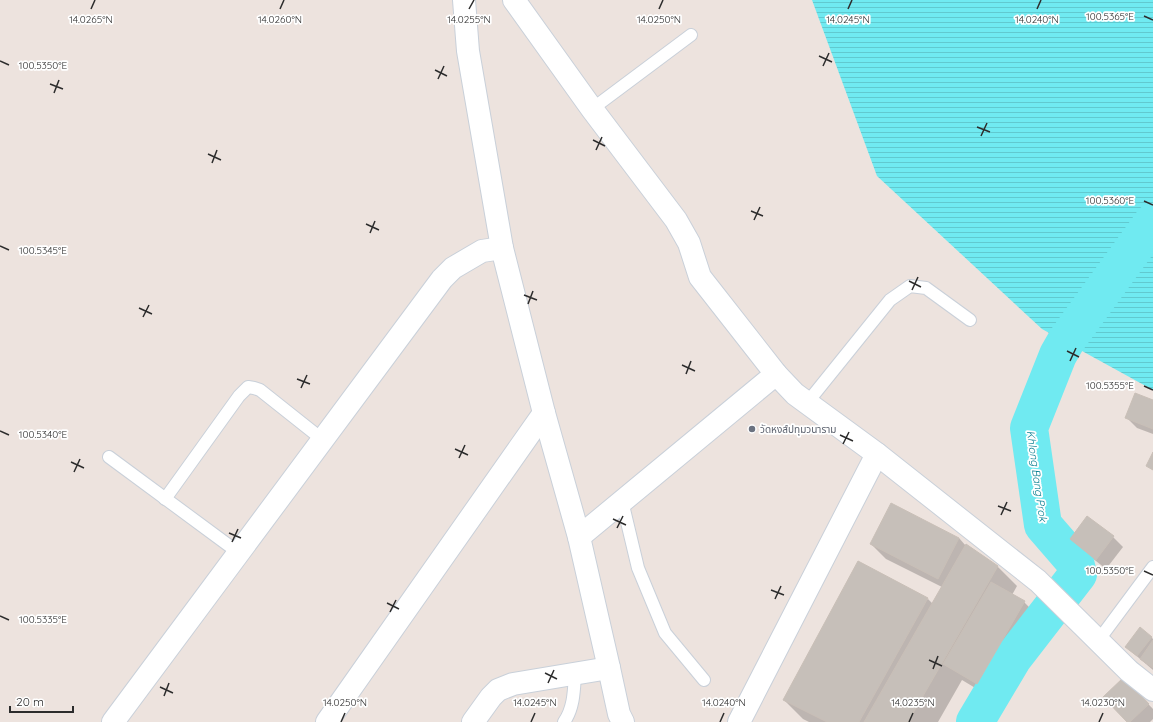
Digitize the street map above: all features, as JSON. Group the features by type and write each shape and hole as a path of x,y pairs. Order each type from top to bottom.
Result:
{"street":[{"path":"464,0 468,51 502,248 544,413 579,537 619,714 623,722"},
{"path":"514,0 592,108 676,220 689,243 700,277 776,374 795,394 877,454 1038,581 1129,671 1153,690"},
{"path":"113,722 442,279 453,268 482,251 502,248"},
{"path":"579,537 776,374"},
{"path":"327,722 544,413"},
{"path":"740,722 877,454"},
{"path":"473,722 490,697 498,690 513,684 609,668"}],"lane":[{"path":"592,108 691,35"},
{"path":"807,403 890,300 910,286 926,288 970,320"},
{"path":"165,499 239,396 248,387 260,390 323,440"},
{"path":"109,457 239,553"},
{"path":"622,501 638,568 665,633 704,680"},
{"path":"1098,641 1153,567"},
{"path":"564,722 568,717 574,695 575,673"}],"water":[{"path":"812,0 1153,0 1153,390 1042,329 877,176"}],"building":[{"path":"1135,393 1153,400 1153,429 1125,418"},
{"path":"1153,452 1153,470 1146,466"},
{"path":"891,503 959,538 938,579 870,544"},
{"path":"1087,516 1114,536 1096,560 1070,539"},
{"path":"966,544 998,566 908,722 864,722"},
{"path":"858,561 928,598 859,722 827,722 783,700"},
{"path":"991,582 1025,601 977,684 943,664"},
{"path":"1140,627 1152,637 1137,656 1125,647"},
{"path":"1153,640 1153,668 1140,659"},
{"path":"1124,677 1149,704 1130,722 1127,722 1103,697"}],"waterway":[{"name":"Khlong Bang Prok","path":"975,722 1013,658 1078,574 1075,562 1043,525 1029,428 1058,355 1066,341 1153,222"}],"place":[{"name":"วัดหงส์ปทุมวนาราม","path":"752,429"}]}
